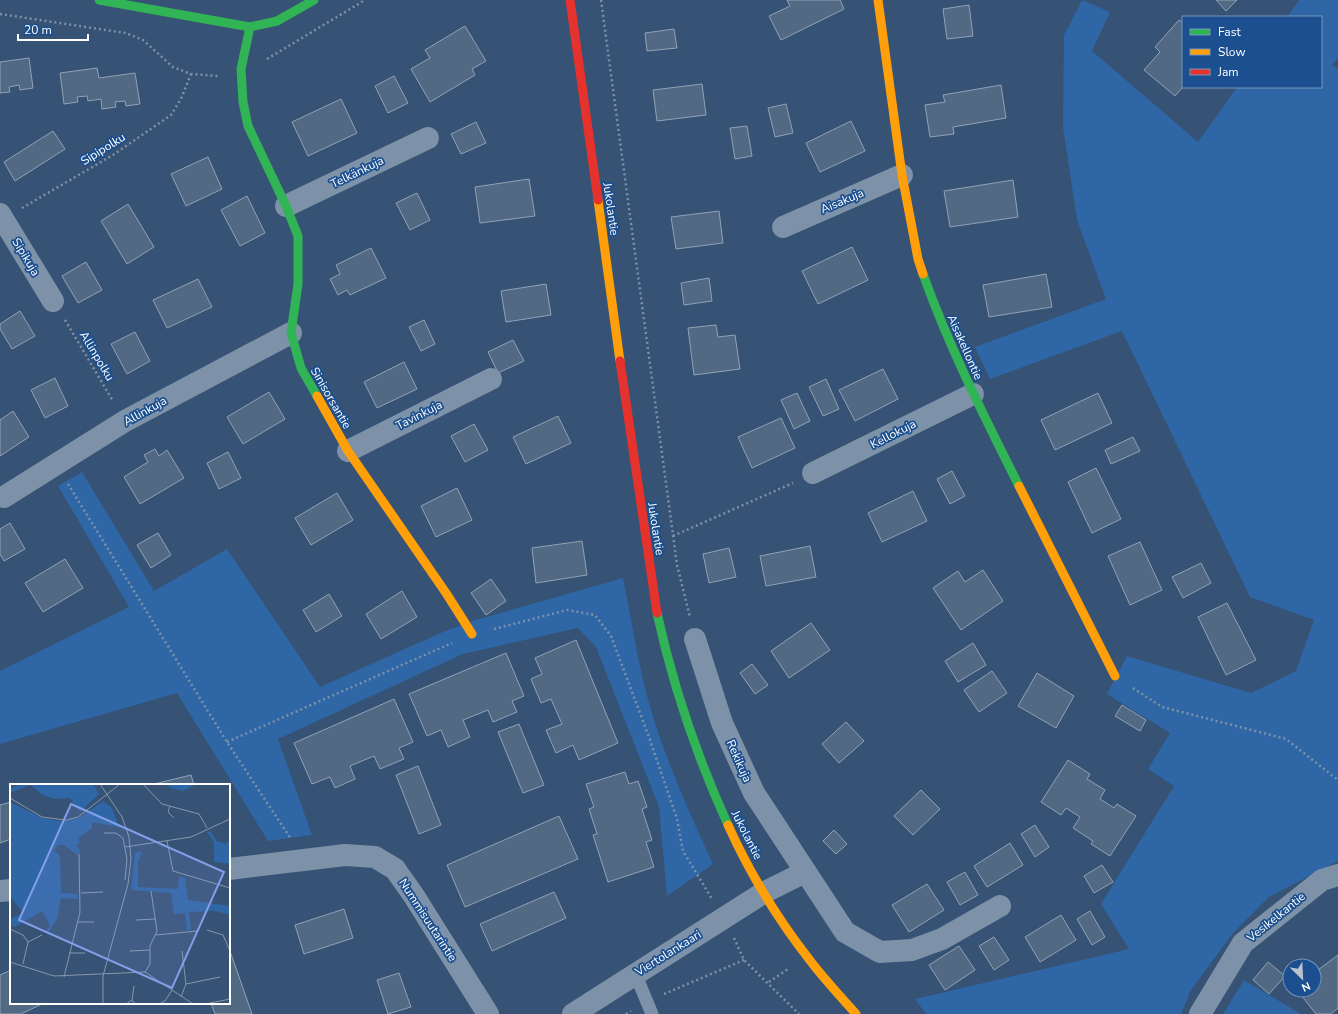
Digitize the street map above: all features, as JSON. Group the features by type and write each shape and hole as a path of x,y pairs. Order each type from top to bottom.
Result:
{"street":[{"path":"99,0 250,27 277,21 314,0"},
{"name":"Jukolantie","path":"570,0 644,533 657,613 688,726 718,806 763,893 807,957 856,1014"},
{"name":"Aisakellontie","path":"878,0 902,175 918,259 940,321 973,394 1114,676"},
{"name":"Sinisorsantie","path":"250,27 241,69 243,102 248,126 286,206 298,236 298,284 292,333 301,368 348,451 446,593 472,634"},
{"name":"Telkänkuja","path":"286,206 428,138"},
{"name":"Aisakuja","path":"783,227 902,175"},
{"name":"Sipikuja","path":"2,217 53,301"},
{"name":"Allinkuja","path":"4,497 125,421 292,333"},
{"name":"Tavinkuja","path":"348,451 491,379"},
{"name":"Kellokuja","path":"813,473 973,394"},
{"name":"Rekikuja","path":"695,638 722,723 754,793 845,932 880,952 912,950 942,939 1000,906"},
{"name":"Nummisuutarintie","path":"230,869 345,855 375,857 395,869 414,896 488,1014"},
{"path":"763,893 805,872"},
{"name":"Vesikelkantie","path":"1200,1014 1243,943 1322,880 1338,875"},
{"path":"0,891 10,890"},
{"name":"Viertolankaari","path":"573,1014 635,973 763,893"}],"lane":[{"path":"635,973 652,1014"}],"path":[{"path":"601,0 677,565 695,638"},
{"name":"Sipipolku","path":"2,217 113,154 171,115 181,99 191,74"},
{"name":"Allinpolku","path":"53,301 125,421"},
{"path":"56,465 227,742 303,859"},
{"path":"673,536 813,473"},
{"path":"227,742 472,634 567,610 595,615 611,636 649,737 677,819 683,851 724,918 744,960 799,1014"},
{"path":"1114,676 1162,707 1286,739 1338,780"},
{"path":"626,1014 647,1001 744,960"}],"shaded area":[{"path":"1082,0 1110,12 1092,51 1198,142 1236,88 1322,88 1322,16 1288,16 1299,0 1338,0 1338,58 1332,65 1338,69 1338,861 1269,897 1233,933 1191,990 1181,1014 926,1014 915,999 1129,949 1101,904 1174,786 1148,769 1170,733 1107,694 1127,656 1251,693 1296,671 1314,620 1250,597 1122,331 990,379 975,347 1106,299 1077,220 1063,127 1064,35"},
{"path":"82,472 154,591 227,549 320,687 445,631 476,620 623,578 640,667 656,727 683,797 713,864 667,896 659,807 596,647 578,628 463,654 278,739 312,835 268,841 177,693 0,744 0,671 129,607 58,486"},
{"path":"1244,980 1301,1014 1223,1014"}],"building":[{"path":"787,0 840,0 844,9 781,40 769,16 790,6"},
{"path":"1216,0 1237,0 1226,11"},
{"path":"969,5 973,36 947,39 943,9"},
{"path":"1179,20 1182,22 1182,88 1175,96 1144,70 1160,52 1155,47"},
{"path":"465,26 486,61 472,69 475,75 430,102 411,69 430,58 425,50"},
{"path":"674,29 677,48 647,51 645,33"},
{"path":"29,58 33,88 20,90 19,85 9,87 10,92 0,93 0,62"},
{"path":"97,68 99,78 135,73 140,104 126,106 125,101 115,102 116,107 102,109 101,99 88,101 87,96 77,97 78,102 64,104 60,73"},
{"path":"394,76 408,103 388,113 375,86"},
{"path":"702,84 706,115 657,121 653,90"},
{"path":"1001,85 1006,118 953,127 954,134 930,137 925,105 945,102 943,95"},
{"path":"341,99 357,133 308,156 292,122"},
{"path":"786,104 793,133 775,137 768,108"},
{"path":"851,121 865,151 820,172 806,143"},
{"path":"476,122 486,143 461,154 451,134"},
{"path":"747,126 752,156 735,159 730,128"},
{"path":"53,131 65,149 15,181 4,162"},
{"path":"208,157 222,189 186,206 171,174"},
{"path":"529,179 535,216 480,223 475,187"},
{"path":"1013,180 1018,217 950,227 944,191"},
{"path":"417,193 430,220 410,230 396,203"},
{"path":"247,196 265,233 240,246 221,210"},
{"path":"128,204 154,247 127,264 101,221"},
{"path":"719,211 723,243 676,249 671,217"},
{"path":"852,247 868,280 818,304 802,271"},
{"path":"371,248 386,278 350,295 347,290 338,295 330,279 340,274 336,265"},
{"path":"86,262 102,290 78,303 62,276"},
{"path":"1046,274 1052,307 989,317 983,285"},
{"path":"709,278 712,301 684,305 681,283"},
{"path":"198,279 212,307 167,328 153,300"},
{"path":"546,284 551,315 506,322 501,291"},
{"path":"20,311 35,336 12,349 0,329 0,324"},
{"path":"424,320 435,344 421,351 409,327"},
{"path":"716,325 718,337 735,335 740,369 694,375 688,328"},
{"path":"135,332 150,361 127,374 111,344"},
{"path":"513,340 524,361 498,373 488,352"},
{"path":"404,362 417,389 377,408 364,382"},
{"path":"883,369 898,399 855,421 839,390"},
{"path":"55,378 68,406 45,418 31,390"},
{"path":"826,379 839,409 823,416 809,387"},
{"path":"269,392 285,419 243,444 227,417"},
{"path":"797,393 810,421 794,429 781,400"},
{"path":"1098,393 1112,423 1055,450 1041,420"},
{"path":"13,411 29,437 0,456 0,420"},
{"path":"558,416 571,443 526,464 513,437"},
{"path":"781,418 795,448 752,468 738,437"},
{"path":"474,424 488,450 465,462 451,436"},
{"path":"1133,437 1140,451 1111,464 1105,450"},
{"path":"155,449 159,456 167,450 184,478 140,504 124,477 148,462 144,455"},
{"path":"228,452 241,478 219,489 207,463"},
{"path":"1096,468 1121,519 1092,533 1068,482"},
{"path":"952,471 965,496 950,504 937,479"},
{"path":"457,488 472,520 436,537 421,506"},
{"path":"913,491 927,521 882,542 868,513"},
{"path":"337,493 353,520 311,545 295,518"},
{"path":"10,523 25,549 4,561 0,554 0,529"},
{"path":"158,533 171,555 151,568 137,545"},
{"path":"582,541 587,575 536,583 532,548"},
{"path":"1140,542 1162,590 1130,605 1108,556"},
{"path":"810,546 816,577 766,586 760,556"},
{"path":"729,548 736,577 709,583 703,554"},
{"path":"65,559 83,588 43,612 25,583"},
{"path":"1201,563 1211,583 1183,598 1172,577"},
{"path":"983,570 1003,601 961,630 933,588 958,571 965,582"},
{"path":"491,579 506,601 486,615 471,593"},
{"path":"402,591 417,617 381,639 366,614"},
{"path":"329,594 342,616 316,632 303,610"},
{"path":"1227,603 1256,660 1226,675 1198,617"},
{"path":"811,623 830,650 789,678 771,651"},
{"path":"576,640 618,743 579,760 573,745 556,753 546,730 562,724 551,699 541,703 531,679 542,674 535,658"},
{"path":"973,643 986,665 958,682 945,661"},
{"path":"506,653 524,696 512,701 517,712 493,722 488,710 463,720 470,737 448,747 441,730 427,736 409,694"},
{"path":"752,664 768,685 755,694 740,673"},
{"path":"992,671 1007,693 979,712 964,690"},
{"path":"1037,673 1074,696 1056,728 1018,706"},
{"path":"394,699 413,742 399,748 404,759 380,769 374,756 350,766 355,779 335,788 330,777 312,784 294,743"},
{"path":"1122,705 1146,720 1140,731 1115,716"},
{"path":"846,722 864,741 839,763 822,744"},
{"path":"519,724 544,785 523,793 498,732"},
{"path":"1068,760 1090,774 1087,779 1105,790 1100,799 1114,808 1117,804 1136,816 1110,856 1091,844 1093,841 1073,828 1080,817 1066,808 1061,815 1041,802"},
{"path":"418,766 441,825 419,834 396,775"},
{"path":"625,772 629,784 638,781 647,807 642,809 652,840 646,842 654,867 608,882 593,835 597,834 589,809 594,807 586,784"},
{"path":"191,775 194,784 154,784"},
{"path":"921,790 940,809 913,835 894,816"},
{"path":"10,802 10,839 0,843 0,805"},
{"path":"559,816 578,859 465,907 447,865"},
{"path":"1035,825 1049,847 1035,857 1021,834"},
{"path":"834,830 847,844 836,854 823,841"},
{"path":"1010,843 1023,865 987,887 974,866"},
{"path":"1102,865 1113,882 1094,893 1084,876"},
{"path":"965,872 978,895 960,905 947,882"},
{"path":"927,884 944,910 909,932 892,905"},
{"path":"554,892 566,918 492,951 480,924"},
{"path":"344,909 353,938 304,954 295,925"},
{"path":"1090,911 1105,937 1092,945 1077,919"},
{"path":"1061,915 1076,940 1040,962 1025,937"},
{"path":"994,937 1009,960 994,970 979,946"},
{"path":"959,946 975,970 945,990 929,965"},
{"path":"230,951 252,1014 215,1014 211,1004 230,1004"},
{"path":"1338,955 1338,1008 1331,1014 1316,1014 1303,998 1322,998 1322,967"},
{"path":"1268,962 1282,974 1282,979 1269,994 1253,980"},
{"path":"10,970 10,1004 42,1004 21,1014 0,1014 0,975"},
{"path":"399,973 411,1007 388,1014 377,980"}],"traffic: fast":[{"path":"99,0 250,27 277,21 314,0"},
{"path":"250,27 241,69 243,102 248,126 286,206 298,236 298,284 291,333 301,368 317,396"},
{"path":"923,274 956,355 1019,486"},
{"path":"657,613 670,667 687,721 706,773 728,825"}],"traffic: slow":[{"path":"878,0 902,175 918,259 923,274"},
{"path":"598,200 620,361"},
{"path":"317,396 348,451 446,593 472,634"},
{"path":"1019,486 1115,676"},
{"path":"728,825 766,897 788,931 817,970 856,1014"}],"traffic: jam":[{"path":"570,0 598,200"},
{"path":"620,361 657,613"}]}
